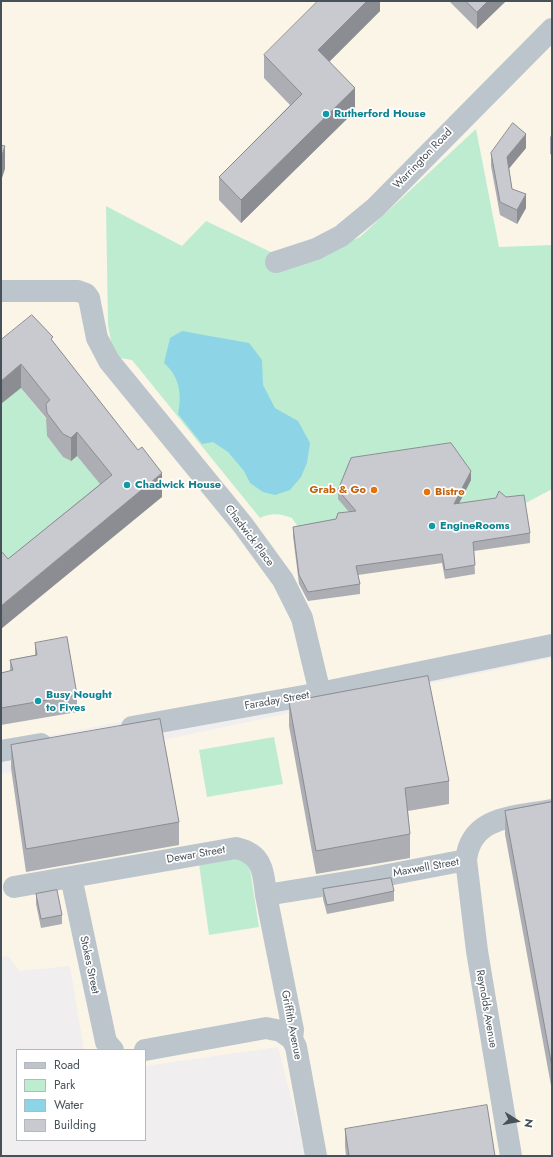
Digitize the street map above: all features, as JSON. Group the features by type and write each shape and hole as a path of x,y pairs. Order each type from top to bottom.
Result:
{"street":[{"name":"Warrington Road","path":"276,262 316,249 341,236 375,208 552,29"},
{"name":"Chadwick Place","path":"1,291 78,291 86,294 92,305 97,338 109,361 243,525 283,580 302,618 320,693"},
{"name":"Faraday Street","path":"111,731 320,693 552,645"},
{"path":"1,751 64,739"},
{"name":"Maxwell Street","path":"266,895 372,878 466,860 471,841 475,834 483,827 509,818 552,810"},
{"name":"Dewar Street","path":"14,887 236,848 249,853 259,861 264,874 266,895"},
{"name":"Reynolds Avenue","path":"466,860 477,951 511,1156"},
{"name":"Stokes Street","path":"71,877 106,1042 112,1049"},
{"name":"Griffith Avenue","path":"266,895 293,1030 292,1040 296,1047 316,1156"},
{"path":"146,1050 266,1028 280,1031 292,1040"}],"shaded area":[{"path":"1,1 552,1 552,638 1,745"},
{"path":"552,658 552,1156 306,1156 278,1047 146,1066 146,1049 84,1049 70,966 20,971 8,956 1,957 1,774"}],"green space":[{"path":"476,129 499,247 552,245 552,489 524,504 356,520 303,534 292,518 284,515 268,515 260,518 132,360 114,357 108,325 106,206 182,246 206,221 298,265 360,237"},
{"path":"21,388 50,424 47,436 63,457 71,461 77,456 112,498 1,574 1,404"},
{"path":"274,737 283,784 207,797 199,750"},
{"path":"248,856 259,927 209,935 199,864"}],"water":[{"path":"182,331 249,343 262,360 263,385 275,408 298,421 310,443 307,463 301,477 290,490 275,495 263,492 250,483 244,471 228,452 213,442 202,444 178,414 180,393 177,380 174,374 164,363 170,338"}],"building":[{"path":"318,1 367,1 318,50 355,88 241,200 219,177 302,94 264,55"},
{"path":"466,1 488,1 477,12"},
{"path":"513,123 526,134 507,157 512,189 526,194 517,210 500,202 491,153"},
{"path":"1,145 5,146 1,158"},
{"path":"32,315 53,337 51,339 138,450 142,447 162,473 1,606 1,551 8,559 112,475 77,432 71,438 63,434 47,413 46,404 50,400 21,364 1,381 1,340"},
{"name":"EngineRooms","path":"451,443 471,471 454,504 496,498 499,491 506,497 524,495 530,533 473,542 475,565 445,570 442,554 356,566 360,584 308,592 299,575 293,527 336,519 338,513 356,511 338,490 351,458"},
{"name":"Busy Nought to Fives","path":"67,637 77,695 1,708 1,673 13,670 10,660 37,655 35,643"},
{"path":"428,676 449,781 405,788 410,834 316,851 289,702"},
{"path":"160,719 179,822 26,849 11,745"},
{"path":"552,802 552,1067 505,811"},
{"path":"391,878 394,891 327,905 323,889"},
{"path":"57,890 62,915 41,919 36,894"},
{"path":"487,1105 495,1156 349,1156 345,1129"}],"place":[{"name":"Rutherford House","path":"326,114"},
{"name":"Chadwick House","path":"127,485"},
{"name":"Grab & Go","path":"374,490"},
{"name":"Bistro","path":"427,492"},
{"name":"EngineRooms","path":"432,526"},
{"name":"Busy Nought to Fives","path":"38,701"}]}
